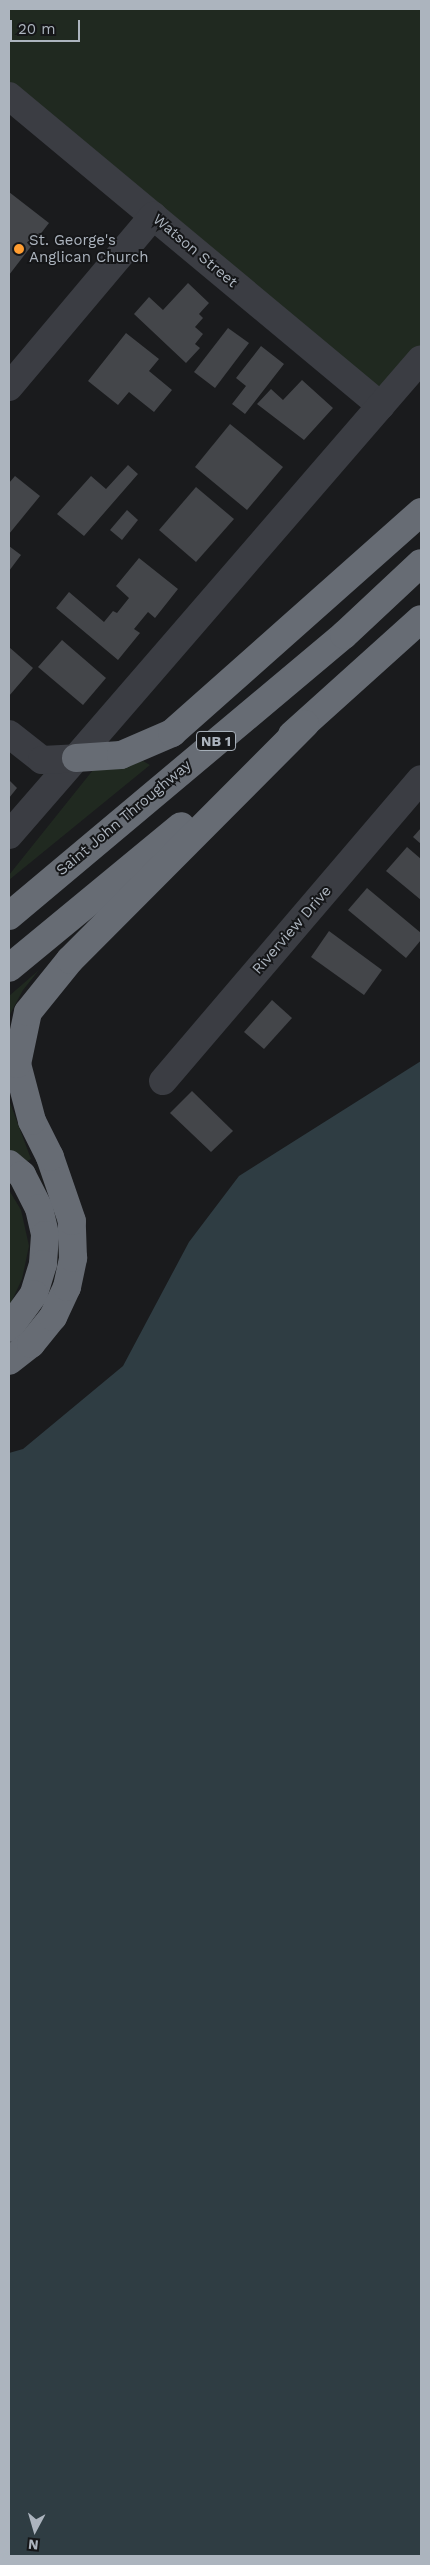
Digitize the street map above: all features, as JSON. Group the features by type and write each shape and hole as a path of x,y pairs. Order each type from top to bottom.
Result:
{"highway":[{"path":"76,758 122,755 172,733 421,512"},
{"name":"Saint John Throughway","path":"9,916 344,635 421,564"},
{"name":"NB 1","path":"9,968 305,724 421,619"},
{"path":"9,1361 31,1344 52,1317 67,1287 73,1258 72,1221 50,1157 32,1121 17,1064 28,1012 70,960 305,724"},
{"path":"9,1164 22,1175 35,1200 45,1235 43,1264 34,1294 9,1328"}],"street":[{"name":"Watson Street","path":"9,96 381,406"},
{"path":"9,387 152,216"},
{"path":"9,835 421,359"},
{"path":"9,734 42,760 76,758"},
{"name":"Riverview Drive","path":"163,1081 421,779"}],"shaded area":[{"path":"9,9 421,9 421,359 381,406 9,96"},
{"path":"143,761 150,765 9,880 9,875 93,770 120,768"},
{"path":"39,970 23,990 9,1016 9,996"},
{"path":"421,1061 421,2556 9,2556 9,1453 23,1449 123,1366 189,1242 239,1176"},
{"path":"9,1100 31,1159 21,1165 9,1152"},
{"path":"9,1190 21,1210 29,1246 22,1279 9,1307"}],"building":[{"name":"St. George's Anglican Church","path":"9,192 49,223 9,275"},
{"path":"188,283 209,303 199,314 203,318 195,327 203,334 195,344 200,348 186,363 134,314 149,297 163,310"},
{"path":"228,328 249,343 215,388 194,372"},
{"path":"126,333 159,359 149,371 172,390 154,412 129,392 118,405 88,381"},
{"path":"261,346 284,364 245,414 232,404 246,386 236,378"},
{"path":"302,380 333,408 304,440 257,404 271,389 283,400"},
{"path":"230,424 283,467 247,510 195,467"},
{"path":"128,465 138,474 84,536 57,514 91,476 106,489"},
{"path":"15,476 40,496 9,534 9,483"},
{"path":"196,487 234,519 196,562 159,530"},
{"path":"127,510 138,520 122,540 110,530"},
{"path":"9,546 21,555 9,571"},
{"path":"139,558 178,589 155,618 148,612 134,629 140,633 118,660 56,608 69,592 104,622 113,611 117,613 129,598 116,586"},
{"path":"62,640 106,678 83,705 38,667"},
{"path":"9,647 33,668 9,696"},
{"path":"9,780 17,788 9,798"},
{"path":"421,828 421,844 413,837"},
{"path":"407,847 421,859 421,900 386,871"},
{"path":"367,888 421,933 421,940 406,958 348,910"},
{"path":"329,931 382,970 364,995 311,957"},
{"path":"272,1000 292,1018 264,1049 244,1032"},
{"path":"192,1091 233,1131 211,1152 170,1113"}],"place":[{"name":"St. George's Anglican Church","path":"19,249"}]}
